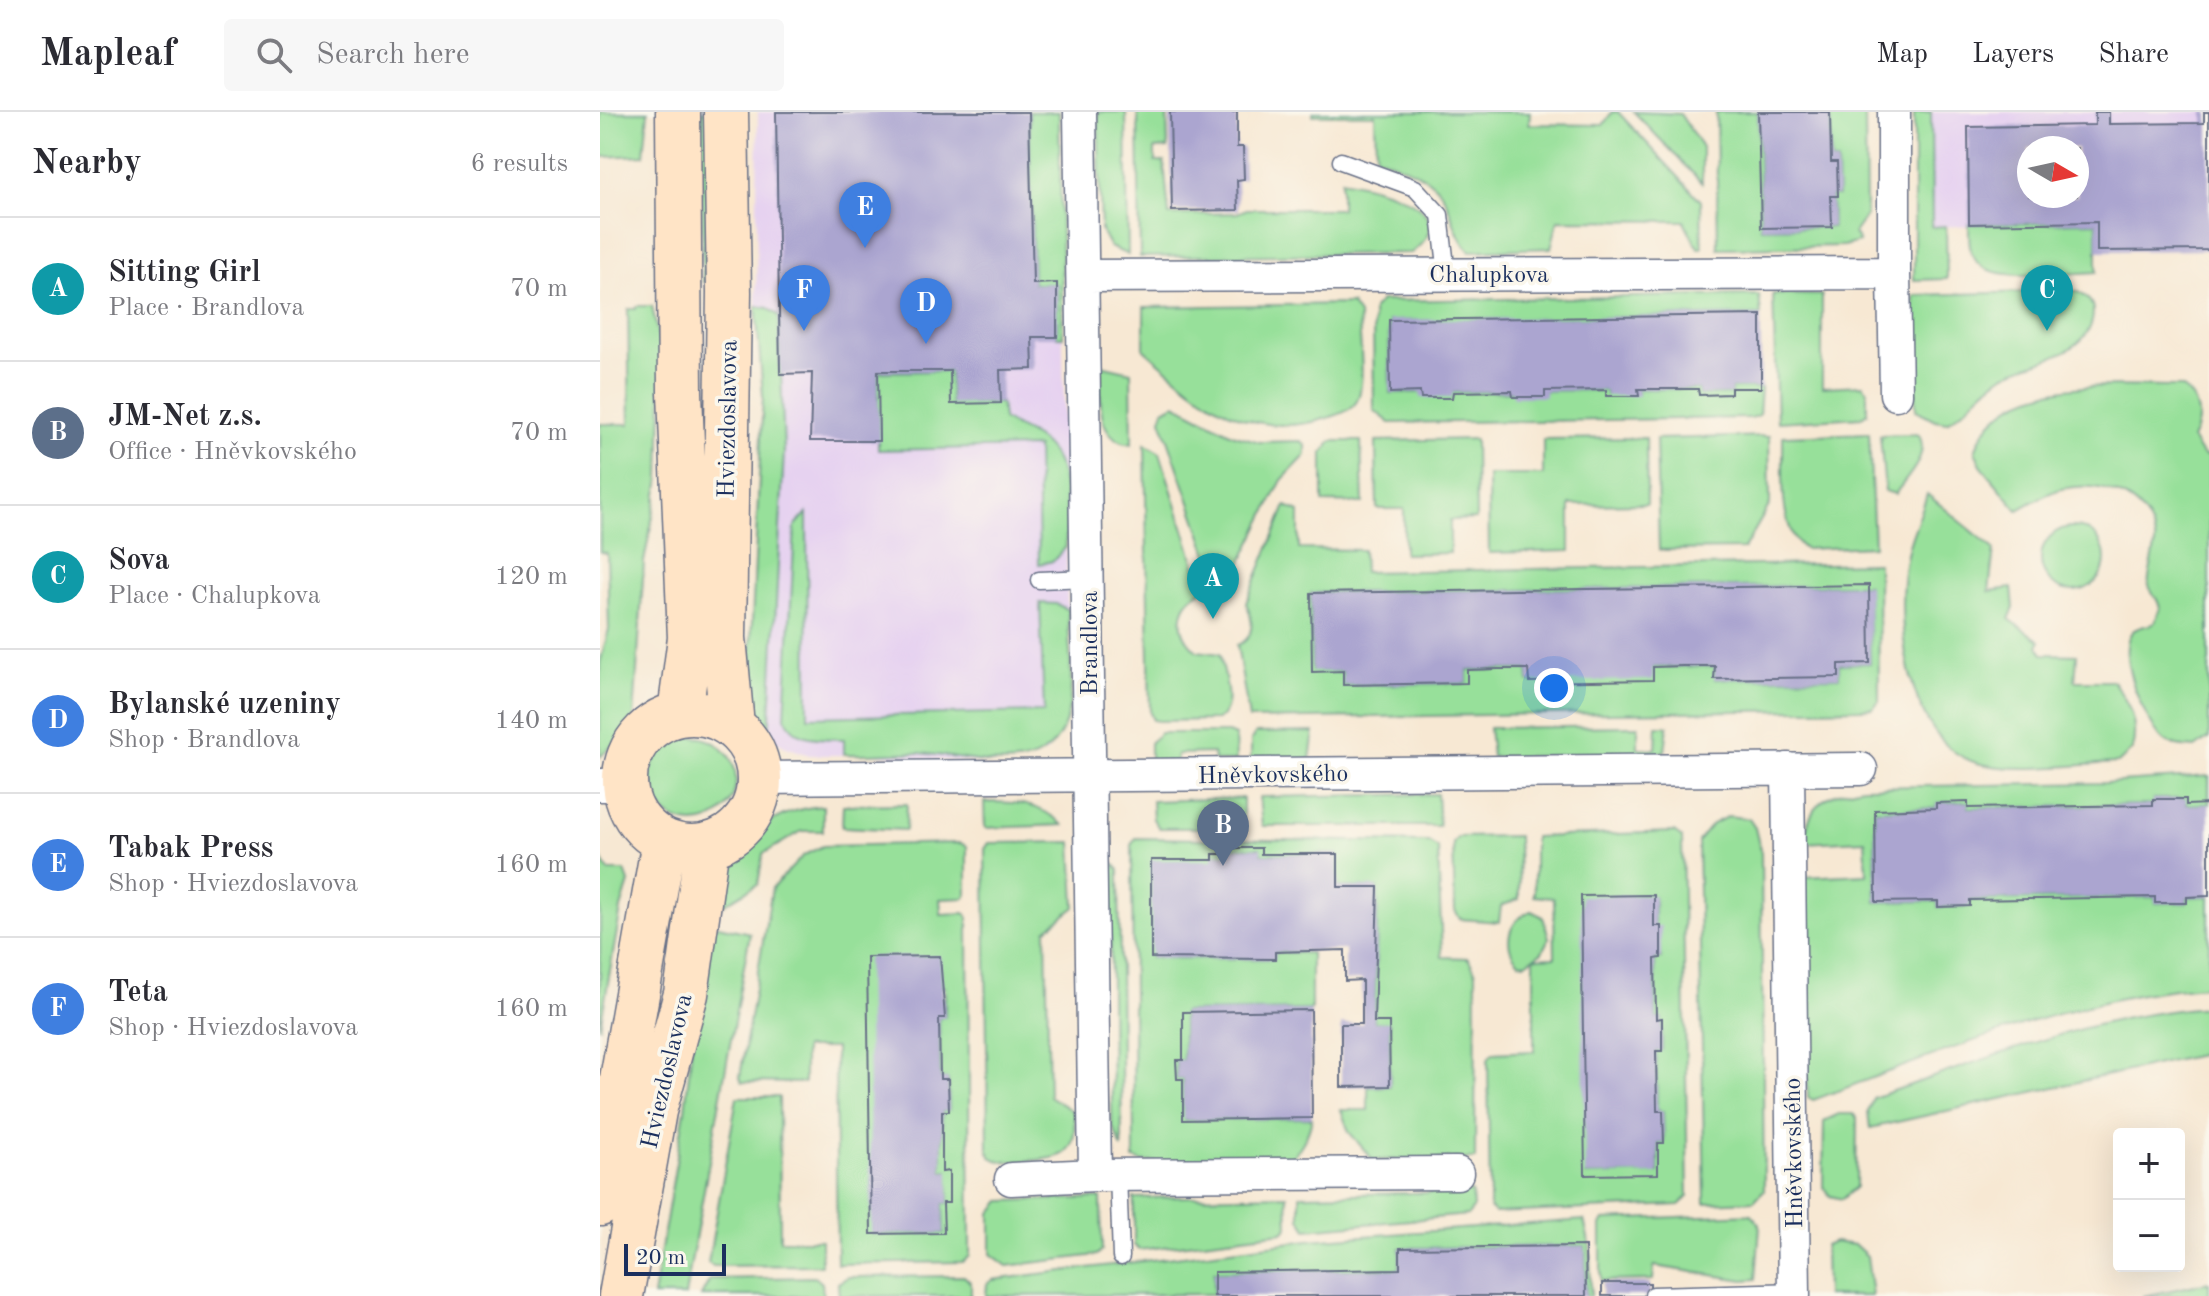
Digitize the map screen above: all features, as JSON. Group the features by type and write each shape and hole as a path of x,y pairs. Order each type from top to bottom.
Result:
{"street":[{"name":"Hviezdoslavova","path":"678,112 680,378 690,638 680,713"},
{"name":"Hviezdoslavova","path":"726,112 729,292 724,638 732,726 751,749 759,778"},
{"name":"Brandlova","path":"1080,112 1089,775 1106,1174"},
{"path":"1894,112 1896,394"},
{"name":"Chalupkova","path":"1083,276 1894,273"},
{"path":"732,726 716,717 680,713 646,730 612,785 636,817 664,841 678,846 707,845 739,828 753,805 759,778"},
{"name":"Hněvkovského","path":"1788,769 1794,1293"},
{"name":"Hněvkovského","path":"759,778 1861,769"},
{"name":"Hviezdoslavova","path":"600,1204 664,841"},
{"name":"Hviezdoslavova","path":"621,1296 654,1111 686,994 707,845"},
{"path":"1011,1179 1106,1174 1457,1173"}],"lane":[{"path":"1341,161 1415,188 1440,215 1447,274"},
{"path":"1039,580 1088,578"},
{"path":"1106,1174 1121,1257"},
{"path":"1653,1295 1794,1293"}],"shaded area":[{"path":"758,112 1059,112 1069,707 1058,738 1046,753 995,764 876,755 809,755 784,746 769,736 784,452 779,316 768,308 756,306"},
{"path":"1931,112 2209,112 2209,250 2097,251 2096,222 1932,227"}],"green space":[{"path":"600,112 648,112 644,155 600,157"},
{"path":"700,112 716,112 719,281 703,282"},
{"path":"1029,112 1059,112 1063,337 1057,337 1057,284 1033,284"},
{"path":"1098,112 1126,112 1128,255 1110,247 1101,231"},
{"path":"1138,112 1167,112 1168,148 1155,149 1155,162 1164,162 1169,215 1237,213 1247,209 1341,209 1341,180 1393,193 1410,202 1423,211 1429,223 1426,237 1411,253 1140,257"},
{"path":"1313,112 1530,112 1529,124 1603,125 1612,112 1618,112 1701,201 1702,248 1698,248 1684,221 1558,220 1551,248 1470,251 1458,233 1440,191 1415,172 1376,156 1375,115 1313,115"},
{"path":"1634,112 1680,114 1702,147 1702,183"},
{"path":"1716,112 1758,112 1761,228 1832,227 1831,196 1838,196 1837,162 1831,162 1830,112 1865,112 1866,216 1854,233 1859,242 1843,246 1718,248"},
{"path":"1914,112 1931,112 1932,227 1946,226 1947,279 1914,280"},
{"path":"2097,222 2097,272 2002,273 1980,265 1973,257 1970,246 1969,224"},
{"path":"2075,291 2088,299 2093,313 2090,327 2072,347 2006,374 1947,422 1935,420 1916,410 1914,295"},
{"path":"1773,294 1822,295 1822,387 1863,385 1867,390 1867,413 1862,417 1777,422"},
{"path":"1759,295 1761,315 1389,321 1390,393 1606,390 1606,395 1638,395 1638,389 1698,389 1699,395 1731,394 1731,388 1761,388 1759,415 1751,418 1390,423 1374,410 1373,309 1381,301"},
{"path":"1351,304 1359,315 1362,366 1359,396 1350,409 1324,419 1296,425 1271,425 1247,420 1205,398 1144,349 1144,307"},
{"path":"636,306 652,306 663,360 660,479 644,562 634,717 627,732 600,757 600,663 609,629 607,553 600,552 600,424 630,424 628,309 636,309"},
{"path":"756,306 768,308 779,316 784,452 769,736 754,710 749,684 763,396"},
{"path":"1101,365 1131,372 1132,444 1119,441 1105,425 1101,402"},
{"path":"950,371 951,403 1001,403 1003,419 1036,437 1056,460 1066,502 1066,547 1053,561 1039,564 1037,447 878,450 878,372"},
{"path":"2093,387 2181,387 2192,397 2197,410 2192,439 2202,455 2209,457 2209,738 2195,748 2172,744 2157,733 2141,705 2130,671 2127,642 2132,632 2155,622 2160,608 2148,582 2155,538 2142,512 2120,495 2092,487 2062,489 2018,510 1982,467 1975,451 1989,425 2009,407 2034,396 2063,389"},
{"path":"1175,404 1232,434 1260,442 1301,441 1306,445 1306,455 1282,480 1229,588 1218,583 1161,419 1164,410"},
{"path":"1869,433 1874,546 1804,549 1789,527 1786,512 1783,436"},
{"path":"1880,435 1919,435 1922,443 1916,466 1895,494 1885,491"},
{"path":"1769,436 1770,504 1744,549 1659,550 1656,439"},
{"path":"1646,438 1647,504 1570,505 1570,551 1489,553 1488,475 1543,475 1543,439"},
{"path":"1475,439 1476,519 1450,520 1450,553 1404,554 1404,509 1377,509 1376,441"},
{"path":"1332,441 1361,441 1363,503 1323,502 1323,453"},
{"path":"1145,444 1160,453 1203,590 1183,610 1182,627 1197,651 1220,654 1228,699 1223,715 1217,720 1159,721 1153,720 1150,713"},
{"path":"1927,494 1994,549 1989,591 2012,588 2014,608 2009,619 2040,641 2038,646 2043,654 2077,655 2075,681 2113,681 2128,705 2134,730 2132,750 2118,763 2028,768 1993,766 1977,763 1952,750 1933,729 1918,701 1909,670 1902,603 1909,546"},
{"path":"1286,506 1299,512 1299,549 1363,550 1364,572 1878,563 1879,701 1873,708 1861,709 1249,719 1237,645 1250,633 1251,621 1246,603","holes":["1868,585 1870,663 1839,664 1839,677 1715,679 1715,666 1653,667 1529,682 1528,669 1467,670 1467,683 1344,685 1343,671 1312,671 1311,593"]},
{"path":"807,513 808,717 1044,712 1040,603 1057,604 1068,610 1071,681 1066,721 1055,741 1041,754 1023,761 1003,763 918,753 844,754 844,739 810,737 795,731 785,717 795,526"},
{"path":"2073,527 2085,529 2096,536 2103,547 2103,571 2096,582 2085,589 2073,591 2061,589 2050,582 2043,571 2041,559 2043,547 2050,536 2061,529"},
{"path":"1638,726 1638,748 1656,749 1657,726 1668,726 1665,751 1654,754 1492,757 1489,728"},
{"path":"1314,732 1310,759 1251,761 1251,740 1256,733"},
{"path":"1160,733 1228,733 1235,736 1236,761 1214,761 1213,753 1177,754 1176,762 1150,761 1150,743"},
{"path":"693,737 717,744 729,756 736,780 729,804 717,816 693,823 669,816 657,804 650,780 657,756 669,744"},
{"path":"2209,776 2209,804 2186,805 2185,799 2154,799 2153,805 1968,808 1968,802 1937,803 1936,808 1875,810 1876,902 1938,901 1938,907 1969,906 1970,900 2155,897 2156,903 2187,903 2187,897 2209,896 2209,986 2111,1000 2060,1013 1813,1100 1808,1097 1803,877 1867,874 1865,840 1803,843 1810,818 1821,802 1838,793 1863,787 2105,783"},
{"path":"1437,794 1439,826 1262,826 1259,797"},
{"path":"1243,798 1243,822 1238,828 1159,828 1153,819 1152,801"},
{"path":"984,802 1016,803 1036,808 1063,825 985,828"},
{"path":"907,804 906,830 842,827 843,805"},
{"path":"823,806 823,831 802,831 763,854 758,884 723,905 708,903 725,866 751,836 784,815"},
{"path":"1729,816 1749,819 1755,828 1761,853 1764,1190 1754,1201 1705,1203 1698,841 1712,824"},
{"path":"1674,832 1682,838 1688,1197 1679,1205 1495,1213 1490,1208 1488,1059 1492,1053 1534,1051 1534,958 1555,957 1554,898 1534,896 1534,837","holes":["1654,895 1654,926 1661,958 1655,959 1656,1019 1662,1019 1662,1050 1656,1051 1657,1111 1663,1111 1664,1143 1658,1143 1658,1173 1586,1175"]},
{"path":"1518,836 1519,899 1501,906 1499,922 1460,919 1455,911 1453,843 1458,837"},
{"path":"1136,838 1428,842 1438,848 1442,957 1468,958 1476,973 1475,1159 1373,1160 1349,1132 1341,1110 1368,1110 1368,1087 1390,1086 1389,1023 1374,1022 1378,888 1338,887 1337,854 1261,854 1260,848 1229,848 1229,854 1213,854 1213,860 1151,958 1274,959 1275,952 1311,953 1311,1010 1183,1012 1183,1060 1176,1061 1177,1079 1183,1079 1184,1120 1312,1118 1310,1125 1300,1147 1287,1162 1143,1162 1134,1159 1132,843"},
{"path":"1072,842 1075,907 1046,930 1049,1096 1074,1112 1073,1138 1064,1153 1048,1159 999,1161 991,1157 988,1150 985,849 989,843"},
{"path":"961,843 967,847 965,898 940,899 941,914 965,913 968,917 970,1256 963,1262 837,1264 835,1048 804,1048 804,1083 742,1082 740,1077 772,888 804,855 823,846","holes":["940,986 945,987 945,1017 939,1018 940,1079 948,1080 949,1110 942,1111 942,1172 948,1171 949,1203 943,1203 944,1233 872,1234"]},
{"path":"600,857 609,871 625,871 629,882 621,908 600,1028"},
{"path":"1110,860 1119,870 1122,1148 1112,1125"},
{"path":"1532,911 1543,917 1549,938 1542,952 1526,963 1519,962 1510,948 1510,933 1518,920"},
{"path":"705,923 750,933 685,1296 653,1296 685,1110"},
{"path":"2209,1007 2209,1053 1870,1128 1868,1112 1873,1098 2081,1029 2166,1011"},
{"path":"737,1097 779,1097 780,1240 821,1240 821,1265 713,1266 708,1263"},
{"path":"1839,1114 1853,1114 1857,1118 1856,1187 1842,1199 1830,1196 1823,1186 1824,1121"},
{"path":"1472,1192 1473,1209 1468,1215 1307,1229 1300,1218 1300,1195"},
{"path":"1287,1195 1288,1227 1283,1232 1139,1250 1134,1245 1134,1198"},
{"path":"1101,1198 1102,1250 1097,1255 1007,1266 991,1254 991,1213 1001,1201"},
{"path":"1752,1214 1760,1225 1756,1279 1744,1280 1654,1266 1653,1280 1601,1281 1601,1225 1604,1220"},
{"path":"1584,1220 1590,1246 1591,1296 1586,1296 1585,1246 1400,1248 1400,1269 1214,1272 1214,1294 986,1296 987,1284 992,1280 1309,1240"},
{"path":"1834,1242 1855,1245 1867,1256 1872,1296 1826,1296 1825,1246"},
{"path":"964,1276 971,1283 971,1296 839,1296 838,1283 848,1277"},
{"path":"815,1277 822,1283 823,1296 701,1296 710,1279"},
{"path":"2209,1282 2209,1296 2143,1296"}],"building":[{"path":"776,112 1029,112 1033,284 1057,283 1057,337 1032,337 1033,369 1000,370 1001,403 951,404 950,371 878,371 879,441 810,441 812,373 780,374"},
{"path":"1170,112 1237,112 1237,147 1243,147 1244,179 1237,180 1238,210 1172,211"},
{"path":"1758,112 1830,112 1831,162 1837,162 1838,196 1831,196 1832,227 1761,228"},
{"path":"2095,112 2109,112 2109,124 2204,123 2204,112 2209,112 2209,250 2097,251 2097,222 1969,224 1968,127 2095,125"},
{"path":"1761,315 1761,388 1731,388 1731,394 1699,395 1698,389 1638,389 1639,396 1606,396 1606,390 1545,391 1545,397 1513,397 1512,391 1453,392 1452,398 1421,398 1420,392 1390,393 1389,320"},
{"path":"1869,585 1870,663 1839,664 1839,677 1714,679 1715,666 1683,666 1653,667 1653,680 1529,682 1528,669 1498,669 1467,670 1467,683 1343,685 1343,671 1312,672 1311,593"},
{"path":"2153,799 2186,799 2186,805 2209,804 2209,896 2187,897 2187,903 2155,903 2155,897 1970,900 1970,906 1938,907 1938,901 1876,902 1875,810 1936,808 1936,803 1968,802 1968,808 2153,805"},
{"path":"1228,848 1261,848 1261,854 1338,854 1338,887 1378,887 1374,1022 1389,1022 1390,1086 1341,1087 1341,1024 1362,1024 1362,980 1345,981 1345,950 1275,952 1275,959 1151,958 1151,860 1213,860 1213,854 1229,854"},
{"path":"1654,895 1654,926 1661,926 1661,958 1655,959 1656,1019 1662,1018 1662,1051 1656,1051 1657,1111 1663,1111 1664,1143 1658,1143 1658,1174 1585,1175 1581,896"},
{"path":"940,956 945,1018 939,1018 940,1079 948,1079 949,1111 942,1111 942,1172 949,1171 949,1203 943,1203 944,1233 871,1234 867,957"},
{"path":"1311,1010 1312,1118 1183,1120 1183,1079 1177,1079 1176,1060 1183,1060 1183,1012"},
{"path":"1585,1246 1586,1296 1214,1296 1214,1272 1400,1269 1400,1248"},
{"path":"1602,1283 1650,1283 1650,1296 1602,1296"}],"place":[{"name":"Tabak Press","path":"865,248"},
{"name":"Teta","path":"804,331"},
{"name":"Sova","path":"2047,331"},
{"name":"Bylanské uzeniny","path":"926,344"},
{"name":"Sitting Girl","path":"1213,619"},
{"name":"JM-Net z.s.","path":"1223,866"}]}
